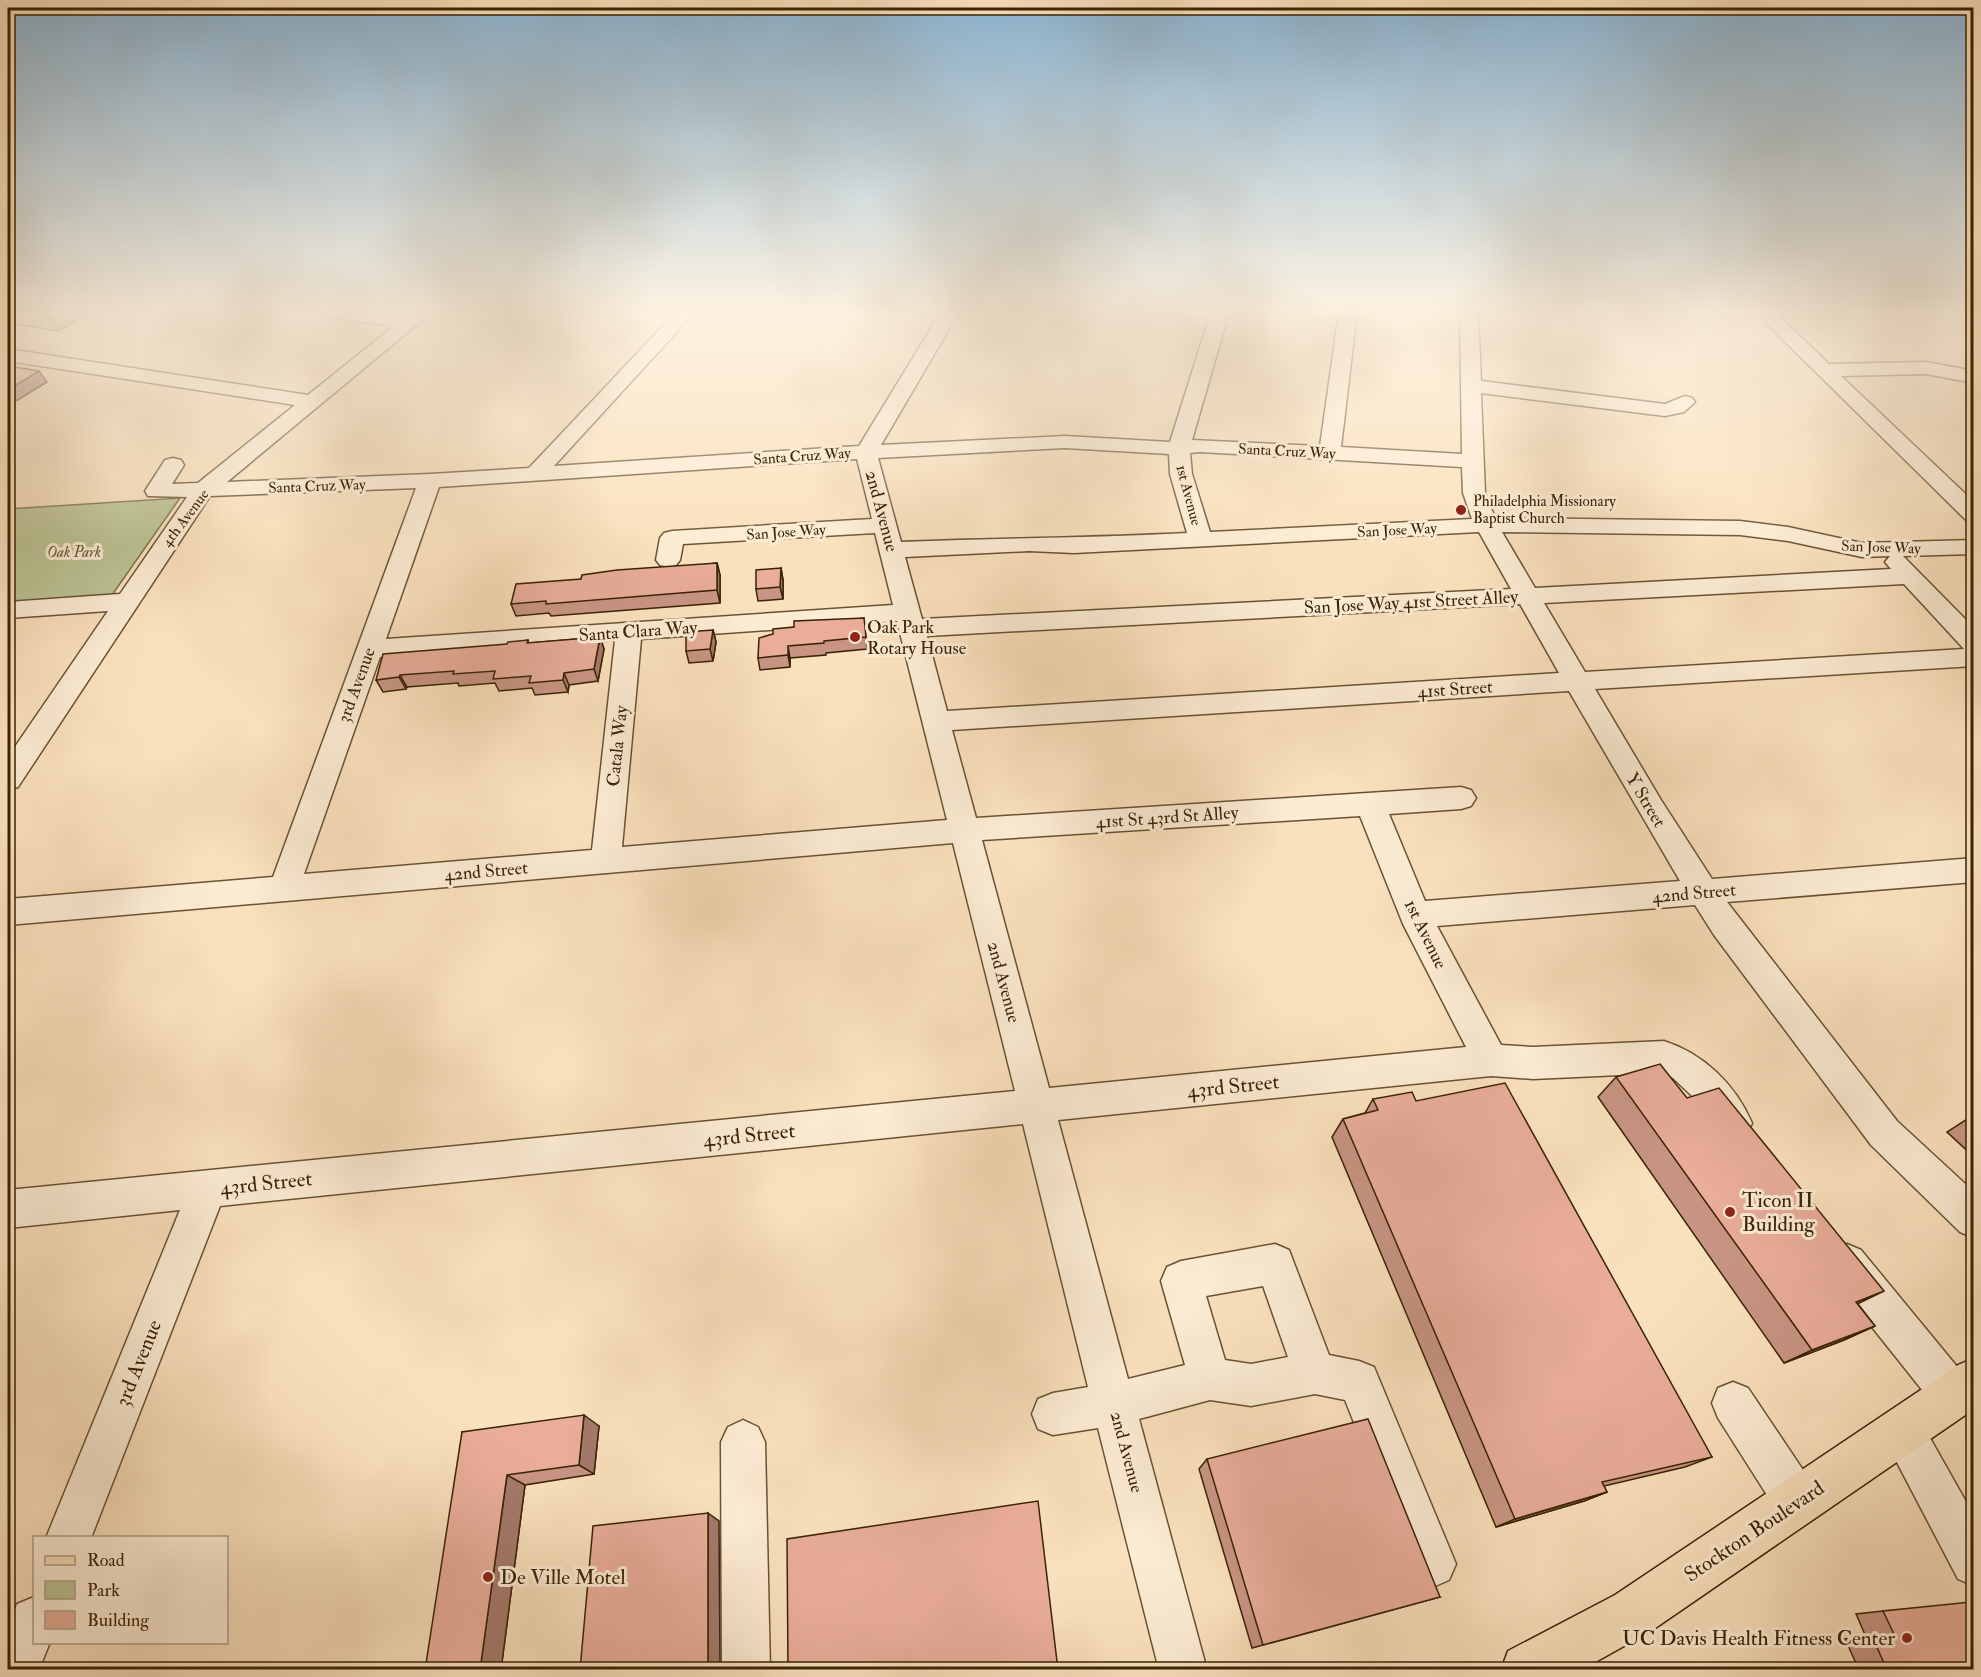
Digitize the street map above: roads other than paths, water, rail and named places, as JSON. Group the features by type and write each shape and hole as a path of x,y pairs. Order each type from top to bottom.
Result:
{"main road":[{"name":"Stockton Boulevard","path":"1527,1670 1633,1613 1963,1388"}],"street":[{"path":"236,390 312,402"},
{"name":"4th Avenue","path":"8,779 125,602 202,491 327,390"},
{"path":"534,475 613,390"},
{"name":"2nd Avenue","path":"903,390 866,452 1183,1670"},
{"name":"1st Avenue","path":"1196,390 1179,447 1181,474 1201,540"},
{"path":"1330,453 1338,390"},
{"name":"Y Street","path":"1472,390 1474,493 1486,525 1576,682 1702,892 1725,926 1884,1133 1974,1219"},
{"path":"1506,390 1665,410 1677,408 1685,402"},
{"path":"1844,390 1974,515"},
{"name":"Santa Cruz Way","path":"173,465 156,491 430,481 866,452 1065,442 1200,446 1473,461"},
{"name":"3rd Avenue","path":"284,888 430,481"},
{"path":"668,560 672,538 686,538 688,514"},
{"name":"San Jose Way","path":"686,538 889,538 1074,546 1486,525 1740,528 1788,534 1838,547 1886,551 1974,547"},
{"path":"1886,551 1974,644"},
{"name":"San Jose Way 41st Street Alley","path":"910,620 1527,596 1910,576"},
{"path":"8,610 125,602"},
{"name":"Santa Clara Way","path":"369,649 629,632 910,620"},
{"name":"Catala Way","path":"606,860 629,632"},
{"name":"41st Street","path":"936,721 1974,657"},
{"name":"41st St 43rd St Alley","path":"965,830 1461,798"},
{"name":"1st Avenue","path":"1370,804 1415,915 1491,1060"},
{"name":"42nd Street","path":"8,912 965,830"},
{"name":"42nd Street","path":"1415,915 1974,870"},
{"name":"43rd Street","path":"8,1209 1491,1060 1533,1063 1664,1057 1677,1059 1691,1069 1758,1153"},
{"name":"3rd Avenue","path":"69,1536 208,1189"},
{"path":"1825,1237 1963,1388"},
{"path":"1210,1379 1181,1281 1275,1264 1315,1373"},
{"path":"1053,1414 1114,1404 1210,1379 1251,1385 1315,1373 1359,1382 1433,1564"},
{"path":"1733,1403 1797,1501"},
{"path":"1902,1430 1974,1563"},
{"path":"743,1442 746,1670"},
{"path":"15,1670 33,1624"}],"place":[{"name":"Philadelphia Missionary Baptist Church","path":"1461,510"},
{"name":"Oak Park Rotary House","path":"855,637"},
{"name":"Ticon II Building","path":"1730,1212"},
{"name":"De Ville Motel","path":"488,1577"},
{"name":"UC Davis Health Fitness Center","path":"1907,1638"}],"park label":[{"name":"Oak Park","path":"74,552"}]}
